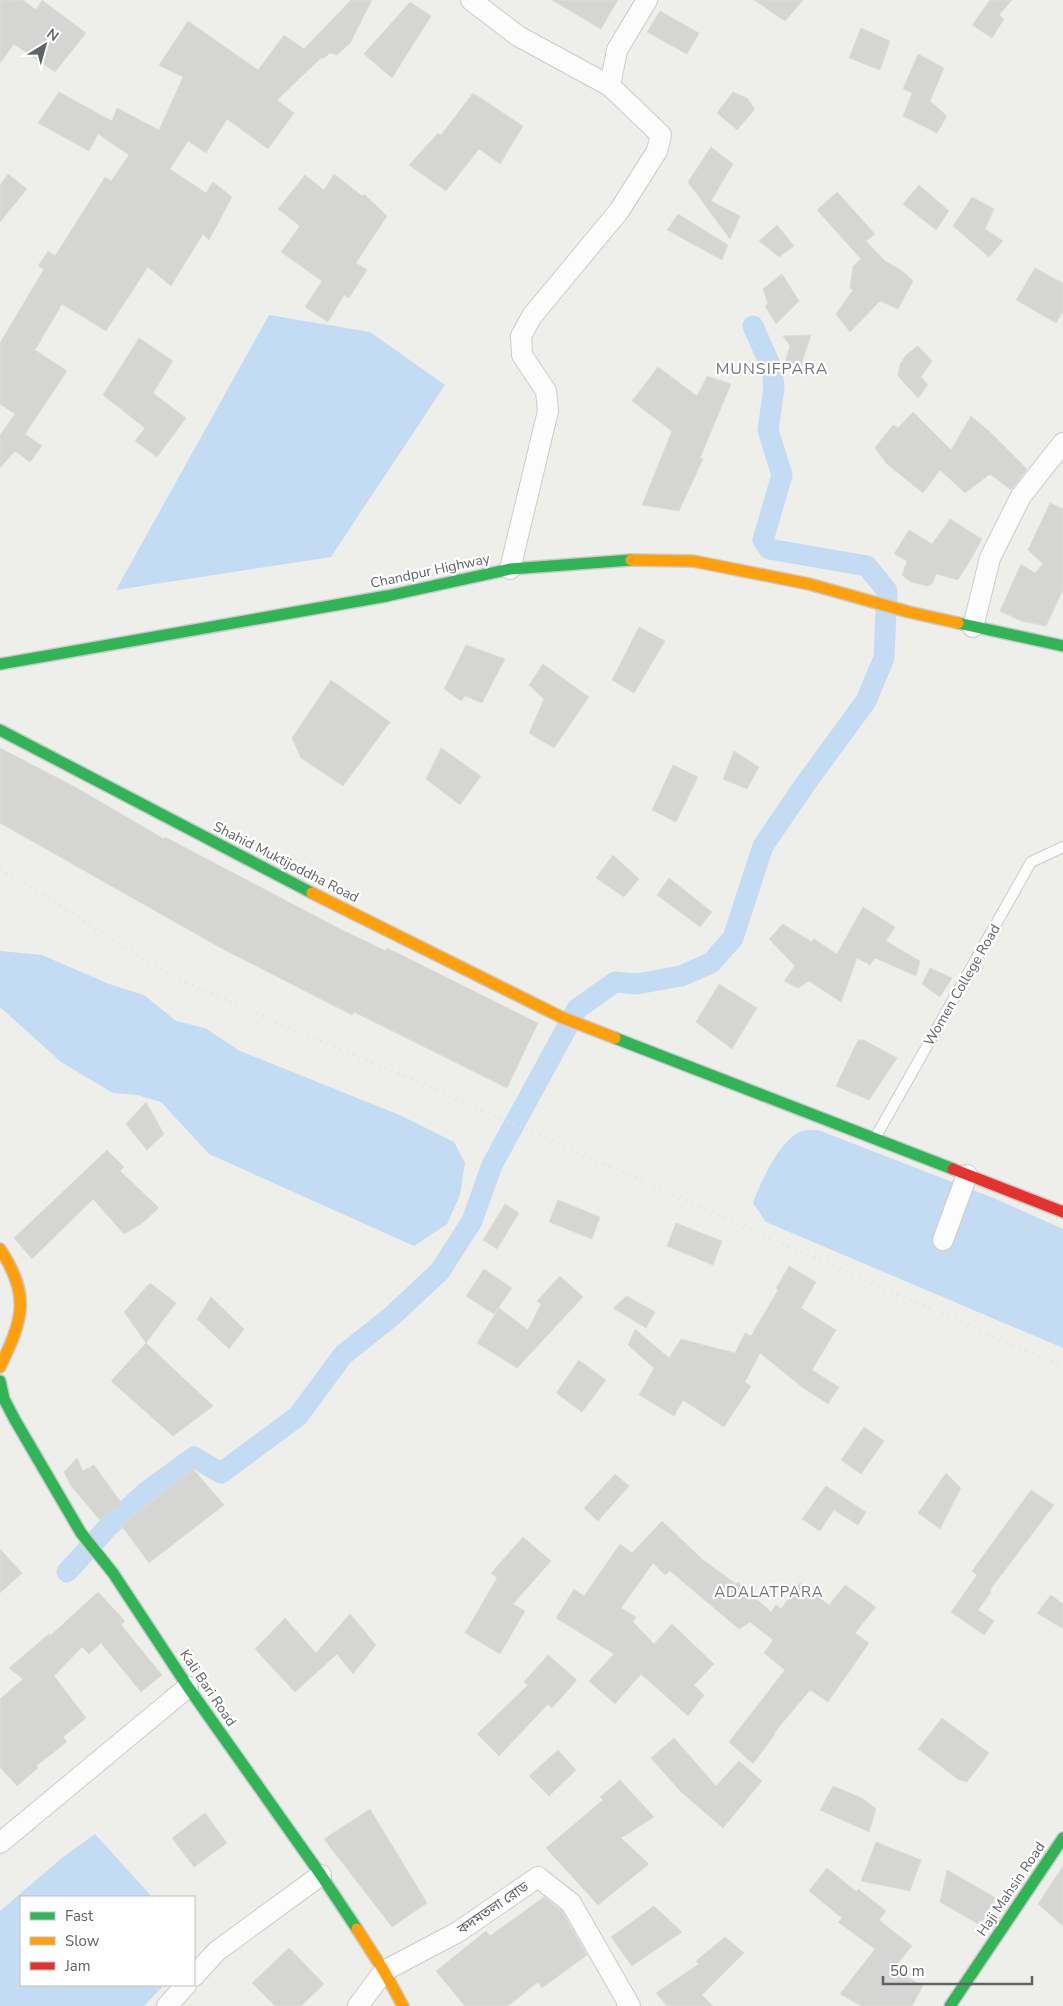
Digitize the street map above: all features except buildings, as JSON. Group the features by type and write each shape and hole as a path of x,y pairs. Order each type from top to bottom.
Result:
{"main road":[{"name":"Chandpur Highway","path":"0,664 387,596 510,569 624,560 693,561 809,584 909,612 1063,646"},
{"name":"Shahid Muktijoddha Road","path":"0,730 309,892 561,1017 1063,1212"},
{"path":"0,1249 16,1272 22,1301 20,1320 0,1367"},
{"name":"Kali Bari Road","path":"0,1381 4,1399 15,1420 81,1533 113,1573 188,1687 320,1876 384,1971 403,2006"},
{"name":"Haji Mahsin Road","path":"950,2006 1063,1838"}],"street":[{"path":"471,0 518,36 610,86 660,135 657,151 619,211 532,316 521,336 522,355 546,391 548,411 510,569"},
{"path":"610,86 617,50 647,0"},
{"path":"972,627 990,558 1021,496 1063,443"},
{"path":"943,1240 967,1174"},
{"path":"0,1844 188,1687"},
{"path":"195,1975 217,1951 320,1876"},
{"name":"কদমতলা রোড","path":"384,1971 458,1932 538,1877 571,1903 630,2006"},
{"path":"358,2006 384,1971"},
{"path":"167,2006 185,1986"}],"lane":[{"name":"Women College Road","path":"874,1138 1031,862 1063,848"}],"water":[{"path":"269,315 370,332 445,385 331,557 116,590"},
{"path":"0,951 42,955 109,984 144,995 176,1021 205,1028 240,1051 402,1116 454,1142 465,1163 460,1195 447,1224 414,1246 209,1154 161,1102 137,1095 113,1093 61,1062 0,1007"},
{"path":"804,1130 818,1130 991,1197 1063,1229 1063,1348 766,1222 753,1203 772,1162 786,1142 794,1135"},
{"path":"95,1834 151,1896 20,1896 20,1986 163,1986 144,2006 0,2006 0,1911 62,1858"}],"waterway":[{"path":"67,1572 108,1527 146,1492 194,1457 221,1473 298,1416 343,1355 392,1316 440,1271 472,1221 492,1165 577,1009 615,982 637,984 681,976 711,963 733,938 763,846 866,701 884,658 887,591 867,566 769,549 763,540 782,475 768,430 774,388 772,369 753,326"}],"railway":[{"path":"0,870 48,898 119,944 192,985 421,1083 1063,1367"}],"traffic: fast":[{"path":"0,664 387,596 510,569 631,560"},
{"path":"958,623 1063,646"},
{"path":"0,730 312,893"},
{"path":"615,1038 953,1169"},
{"path":"0,1381 4,1399 15,1420 81,1533 113,1573 188,1687 357,1929"},
{"path":"950,2006 1063,1838"}],"traffic: slow":[{"path":"631,560 693,561 809,584 909,612 958,623"},
{"path":"312,893 561,1017 615,1038"},
{"path":"0,1249 10,1266 20,1294 18,1321 0,1367"},
{"path":"357,1929 384,1971 403,2006"}],"traffic: jam":[{"path":"953,1169 1063,1212"}],"district":[{"name":"MUNSIFPARA","path":"772,369"},
{"name":"ADALATPARA","path":"769,1592"}]}
